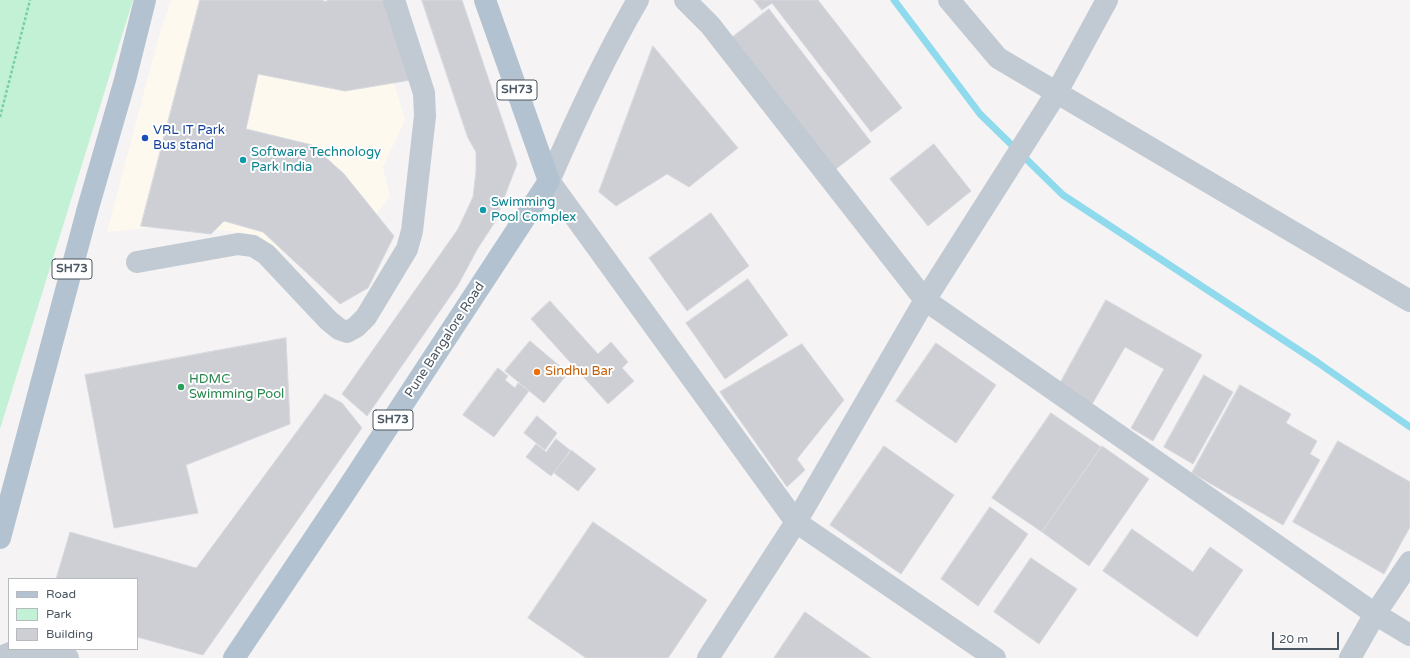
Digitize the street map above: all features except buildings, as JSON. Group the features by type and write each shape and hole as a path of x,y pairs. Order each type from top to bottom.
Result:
{"main road":[{"name":"SH73","path":"0,538 88,208 125,80 145,0"},
{"name":"SH73","path":"485,0 549,181"},
{"name":"Pune Bangalore Road","path":"234,658 344,494 549,181"}],"street":[{"path":"137,262 238,244 253,246 266,254 328,320 339,329 347,332 356,327 366,317 407,249 412,231 425,116 424,93 394,0"},
{"path":"638,0 618,34 588,92 549,181 796,522 995,658"},
{"path":"685,0 710,25 925,300 1375,614 1410,635"},
{"path":"949,0 998,58 1410,301"},
{"path":"708,658 796,522 925,300 1057,92 1107,0"},
{"path":"1350,658 1375,614 1410,562"},
{"path":"0,657 18,650"},
{"path":"36,650 68,658"}],"path":[{"path":"0,117 30,0"}],"shaded area":[{"name":"Software Technology Park India","path":"171,0 369,0 405,120 383,167 390,196 331,276 246,233 178,225 107,232 159,36"}],"green space":[{"path":"0,0 133,0 0,429"}],"waterway":[{"path":"894,0 980,114 1063,195 1317,362 1410,427"}],"place":[{"name":"VRL IT Park Bus stand","path":"145,138"},
{"name":"Software Technology Park India","path":"243,160"},
{"name":"Swimming Pool Complex","path":"483,210"},
{"name":"Sindhu Bar","path":"537,372"},
{"name":"HDMC Swimming Pool","path":"181,387"}]}
